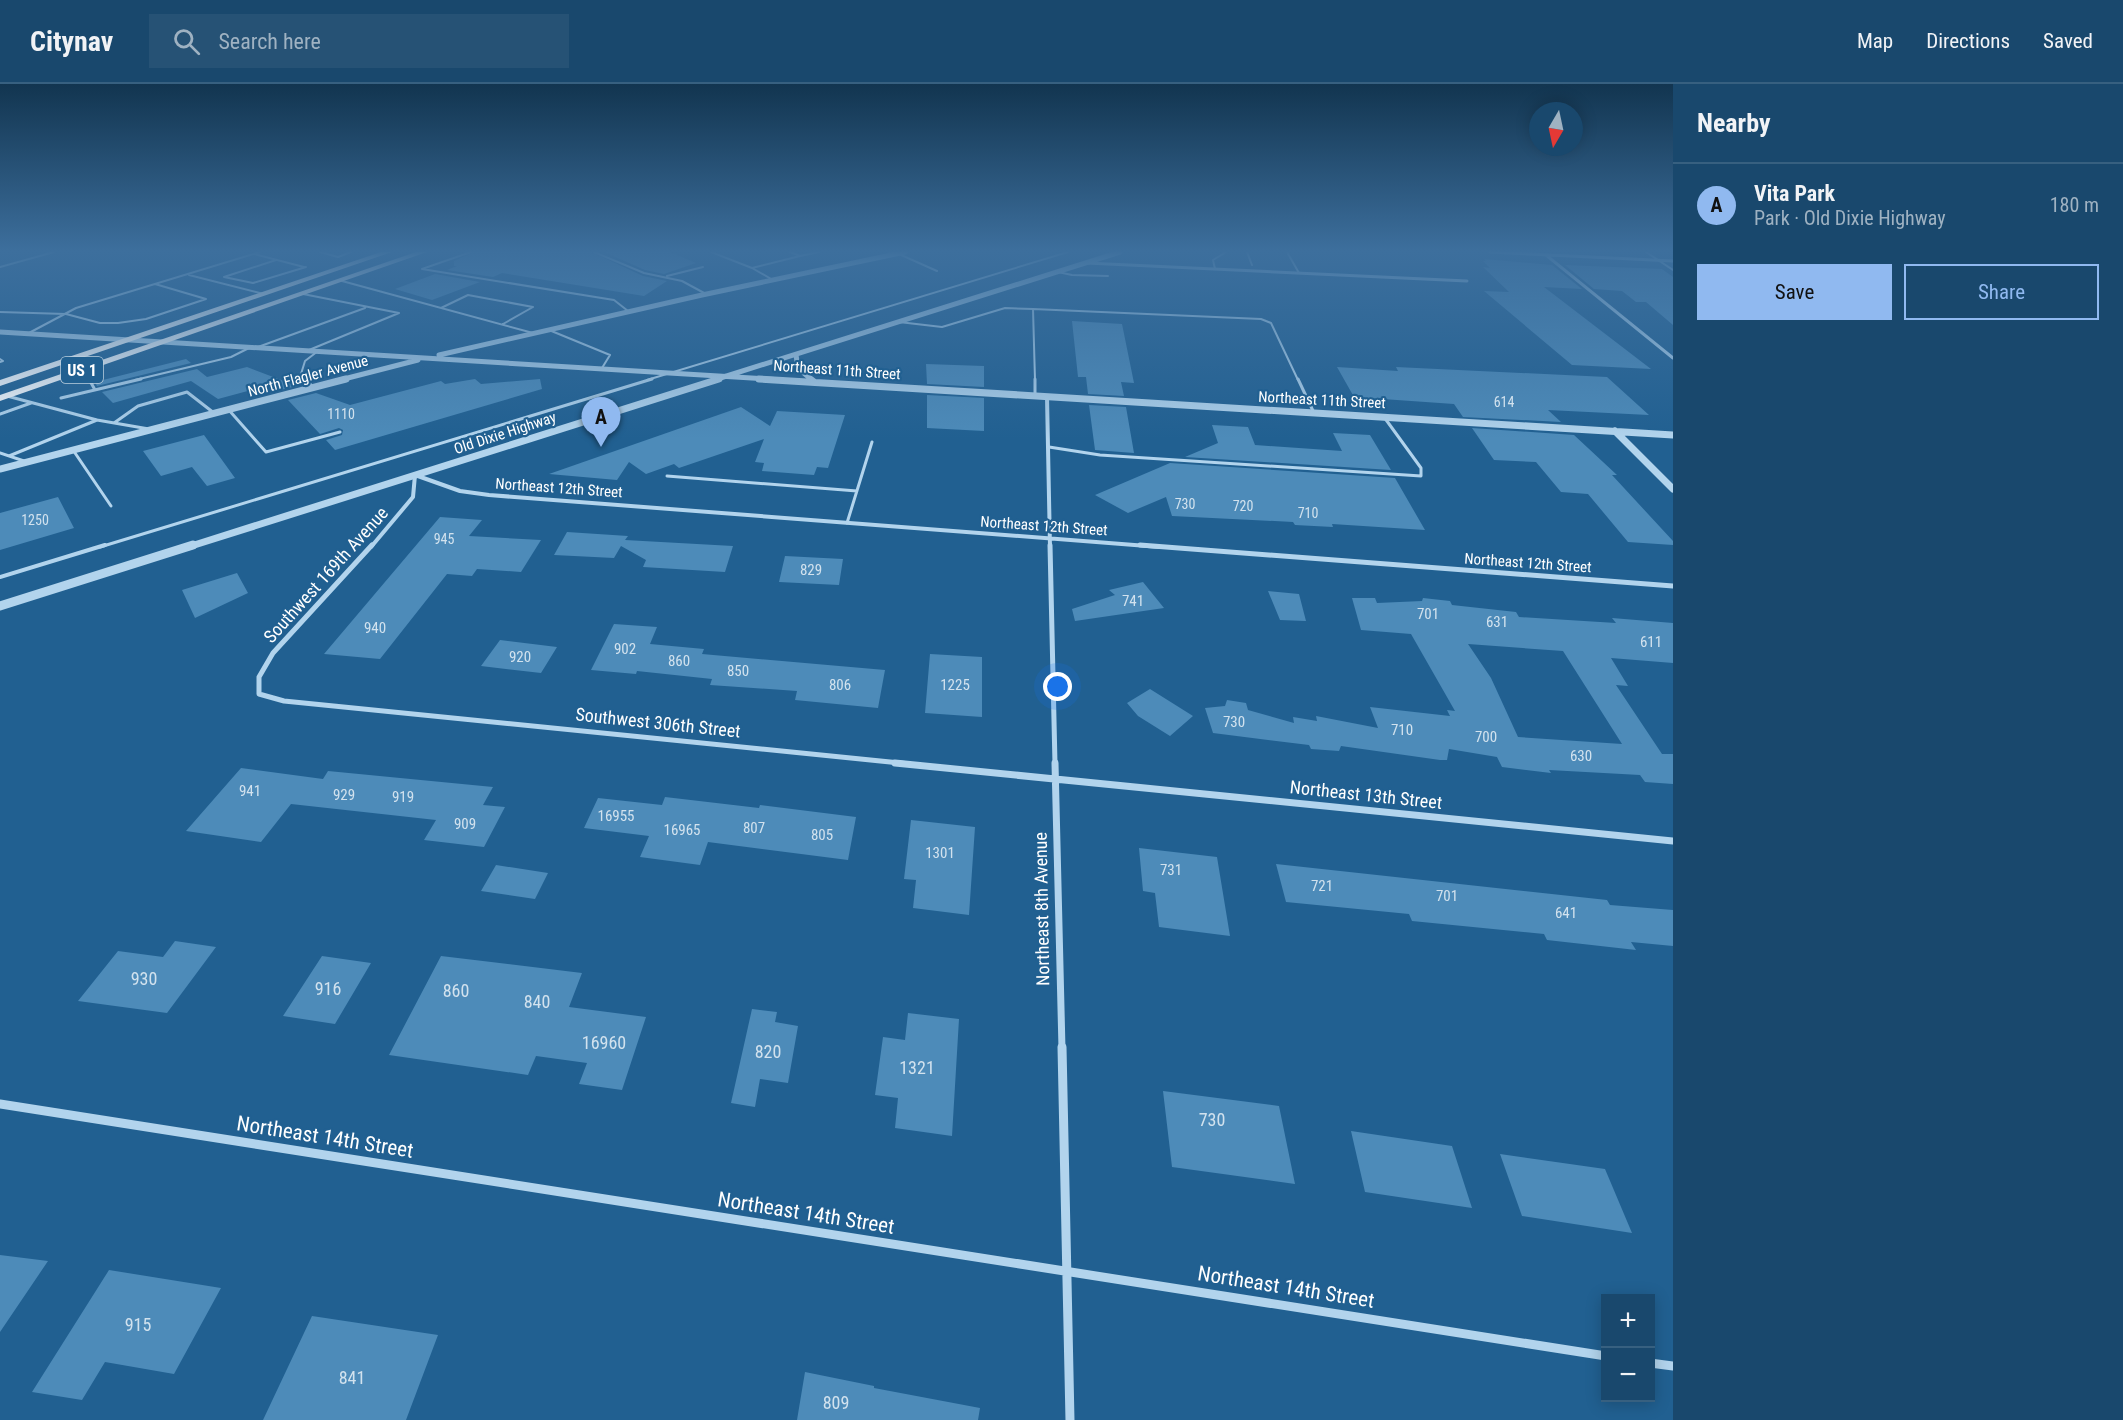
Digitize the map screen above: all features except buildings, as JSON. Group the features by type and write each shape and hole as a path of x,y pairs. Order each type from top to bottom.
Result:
{"highway":[{"name":"US 1","path":"0,383 204,314"},
{"name":"US 1","path":"3,397 245,314"}],"street":[{"name":"North Flagler Avenue","path":"0,469 313,387 613,314"},
{"name":"Old Dixie Highway","path":"0,606 923,314"},
{"path":"1619,314 1673,358"},
{"name":"Northeast 11th Street","path":"0,332 1673,435"},
{"path":"796,355 798,368 814,382"},
{"name":"Northeast 8th Avenue","path":"1047,397 1070,1420"},
{"path":"1615,431 1673,489"},
{"name":"Northeast 12th Street","path":"415,475 460,491 481,494 1673,586"},
{"name":"Southwest 169th Avenue","path":"259,694 256,682 262,668 405,508 413,497 415,475"},
{"name":"Southwest 306th Street","path":"259,694 284,700 1056,779"},
{"name":"Northeast 13th Street","path":"1056,779 1673,841"},
{"name":"Northeast 14th Street","path":"0,1104 975,1257 1066,1269 1601,1355"},
{"path":"1655,1364 1673,1366"}],"lane":[{"path":"27,334 65,314"},
{"path":"67,314 100,323 146,319 160,314"},
{"path":"61,398 231,357 346,314"},
{"path":"309,350 396,314"},
{"path":"466,314 533,333"},
{"path":"503,324 520,314"},
{"path":"0,577 863,314"},
{"path":"899,322 942,327 984,314"},
{"path":"1033,314 1035,397"},
{"path":"1138,314 1268,321 1314,413"},
{"path":"546,329 610,355 602,368"},
{"path":"313,387 301,374 305,361 319,350"},
{"path":"75,373 89,378 95,390"},
{"path":"114,423 138,406 187,392 214,413"},
{"path":"3,397 97,420 151,430"},
{"path":"0,414 31,403"},
{"path":"228,410 266,452 340,432"},
{"path":"1049,447 1100,455 1421,476 1421,468 1384,417"},
{"path":"9,456 97,420"},
{"path":"847,523 872,442"},
{"path":"73,450 111,506"},
{"path":"0,453 26,462"},
{"path":"667,476 857,491"}],"place":[{"name":"Vita Park","path":"601,447"}]}
